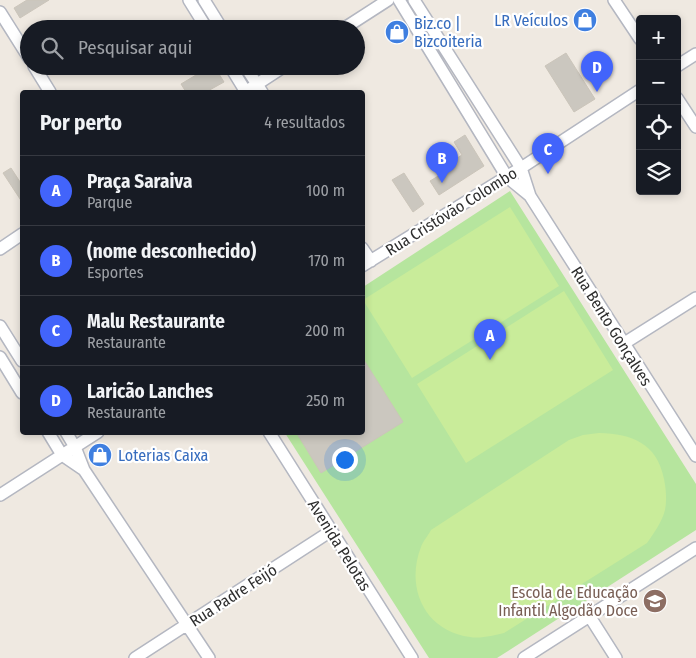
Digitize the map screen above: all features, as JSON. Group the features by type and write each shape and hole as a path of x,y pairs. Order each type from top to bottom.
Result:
{"street":[{"path":"189,0 202,20"},
{"path":"204,0 216,20"},
{"path":"357,20 388,0"},
{"name":"Rua Bento Gonçalves","path":"399,0 507,177 530,196"},
{"name":"Rua Bento Gonçalves","path":"414,0 521,168 530,196 696,456"},
{"path":"614,0 636,34"},
{"path":"0,12 20,44"},
{"path":"211,20 214,16"},
{"path":"681,63 696,54"},
{"path":"40,75 49,90"},
{"path":"235,75 244,90"},
{"path":"250,75 259,89 275,75"},
{"name":"Rua Cristóvão Colombo","path":"367,263 507,177 636,93"},
{"path":"681,104 696,127"},
{"path":"0,249 20,235"},
{"path":"623,344 696,298"},
{"path":"0,326 20,358"},
{"path":"0,357 20,390"},
{"path":"8,370 20,362"},
{"path":"50,435 62,455 84,470"},
{"path":"68,435 84,470 209,658"},
{"path":"0,495 93,435"},
{"name":"Avenida Pelotas","path":"270,435 412,658"},
{"name":"Rua Padre Feijó","path":"135,658 331,531"},
{"path":"524,658 696,548"},
{"path":"590,617 616,658"}],"green space":[{"path":"510,191 696,484 696,530 497,658 429,658 286,435 365,435 365,286"},
{"path":"510,207 559,286 412,378 365,303 365,299"},
{"path":"564,291 613,370 466,463 417,384"},
{"path":"599,433 622,436 641,443 656,457 661,467 666,491 665,510 660,523 647,543 504,633 470,637 454,633 441,626 431,617 423,605 418,592 416,578 417,562 421,547 431,530 569,440 583,435"}],"building":[{"path":"27,0 49,0 20,18 14,8"},
{"path":"566,53 595,99 574,112 545,66"},
{"path":"196,75 220,75 224,82 210,90 185,90 181,84"},
{"path":"465,135 484,166 439,195 430,181 445,172 442,167 462,155 454,142"},
{"path":"11,168 20,182 20,199 3,173"},
{"path":"404,173 424,204 413,212 392,180"},
{"path":"365,362 403,422 321,473 298,435 365,435"}],"place":[{"name":"LR Veículos","path":"585,20"},
{"name":"Biz.co | Bizcoiteria","path":"397,32"},
{"name":"Laricão Lanches","path":"597,92"},
{"name":"Malu Restaurante","path":"548,174"},
{"name":"(nome desconhecido)","path":"442,183"},
{"name":"Praça Saraiva","path":"490,360"},
{"name":"Loterias Caixa","path":"100,455"},
{"name":"Escola de Educação Infantil Algodão Doce","path":"655,601"}]}
